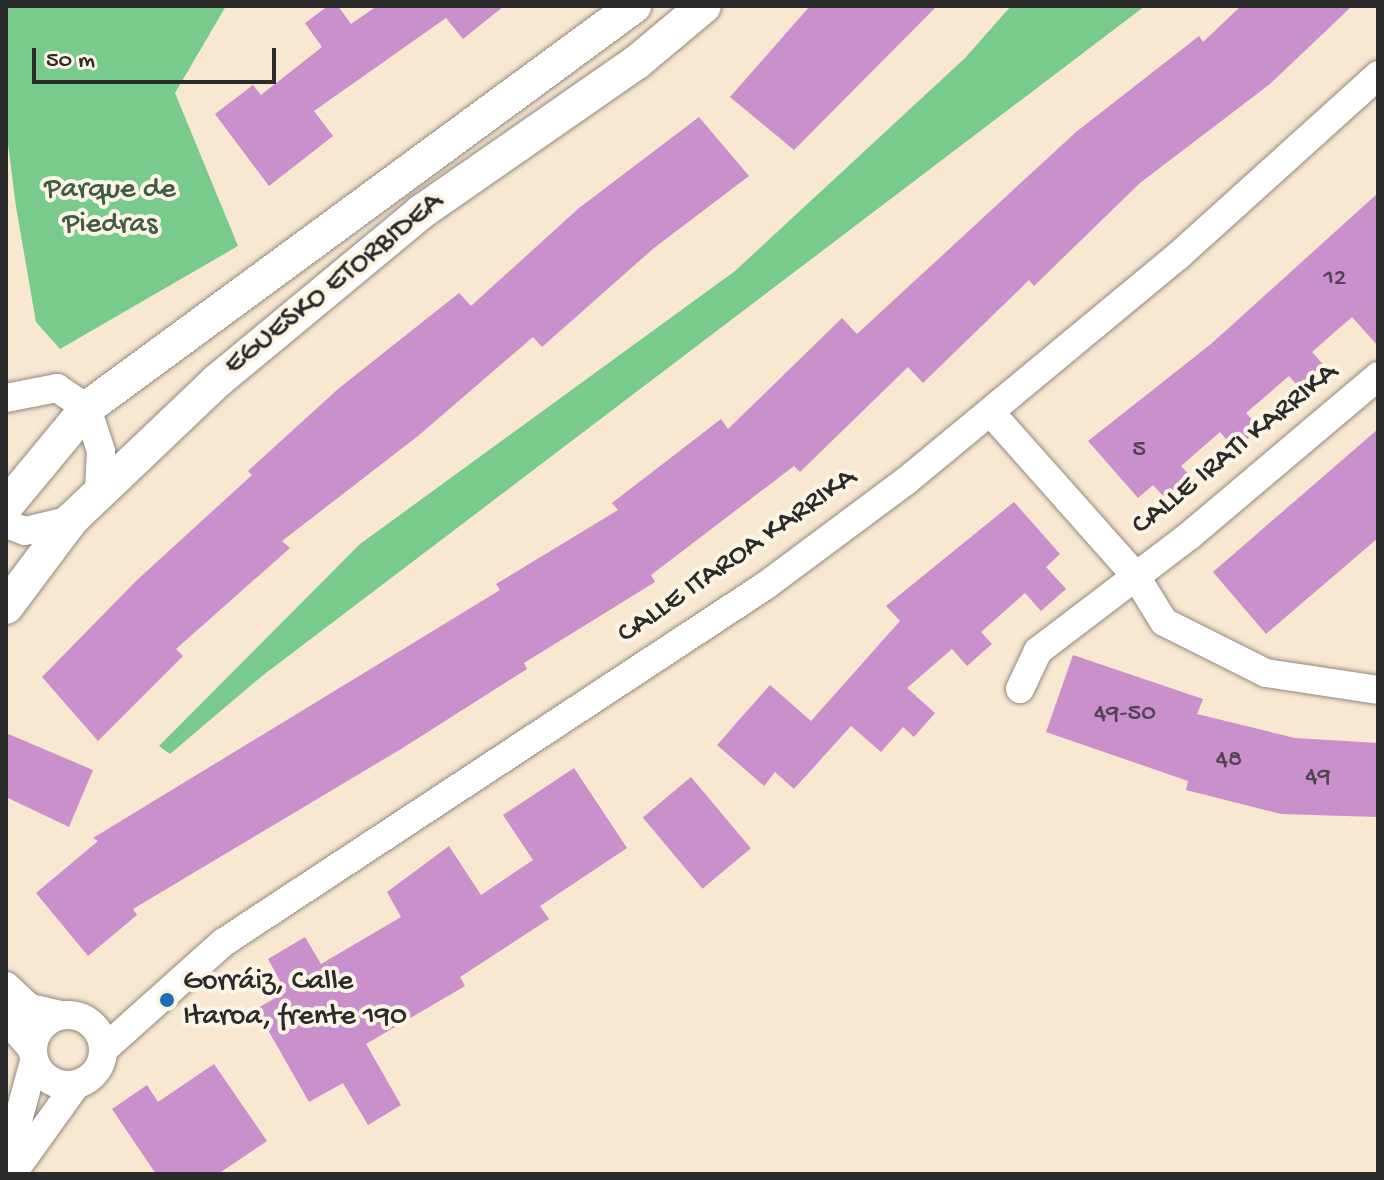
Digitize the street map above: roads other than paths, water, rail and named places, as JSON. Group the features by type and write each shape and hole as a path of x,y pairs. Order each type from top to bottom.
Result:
{"street":[{"name":"EGUESKO ETORBIDEA","path":"6,506 87,408 634,6"},
{"name":"EGUESKO ETORBIDEA","path":"6,607 71,520 99,490 217,381 421,212 637,62 704,6"},
{"name":"CALLE ITAROA KARRIKA","path":"103,1050 224,942 765,586 992,414 1178,256 1378,75"},
{"name":"CALLE IRATI KARRIKA","path":"1020,689 1038,651 1378,376"},
{"path":"6,398 57,388 87,408 101,451 99,490"},
{"path":"992,414 1135,575 1164,622 1205,646 1266,673 1378,690"},
{"path":"6,524 25,531 71,520"},
{"path":"6,986 30,1008 90,1022 103,1050 96,1072 76,1085 12,1174"},
{"path":"6,1165 41,1027 61,1015"},
{"path":"6,1019 46,1078 76,1085"}],"place":[{"name":"Gorráiz, Calle Itaroa, frente 190","path":"167,1000"}],"park label":[{"name":"Parque de Piedras","path":"110,208"}]}
